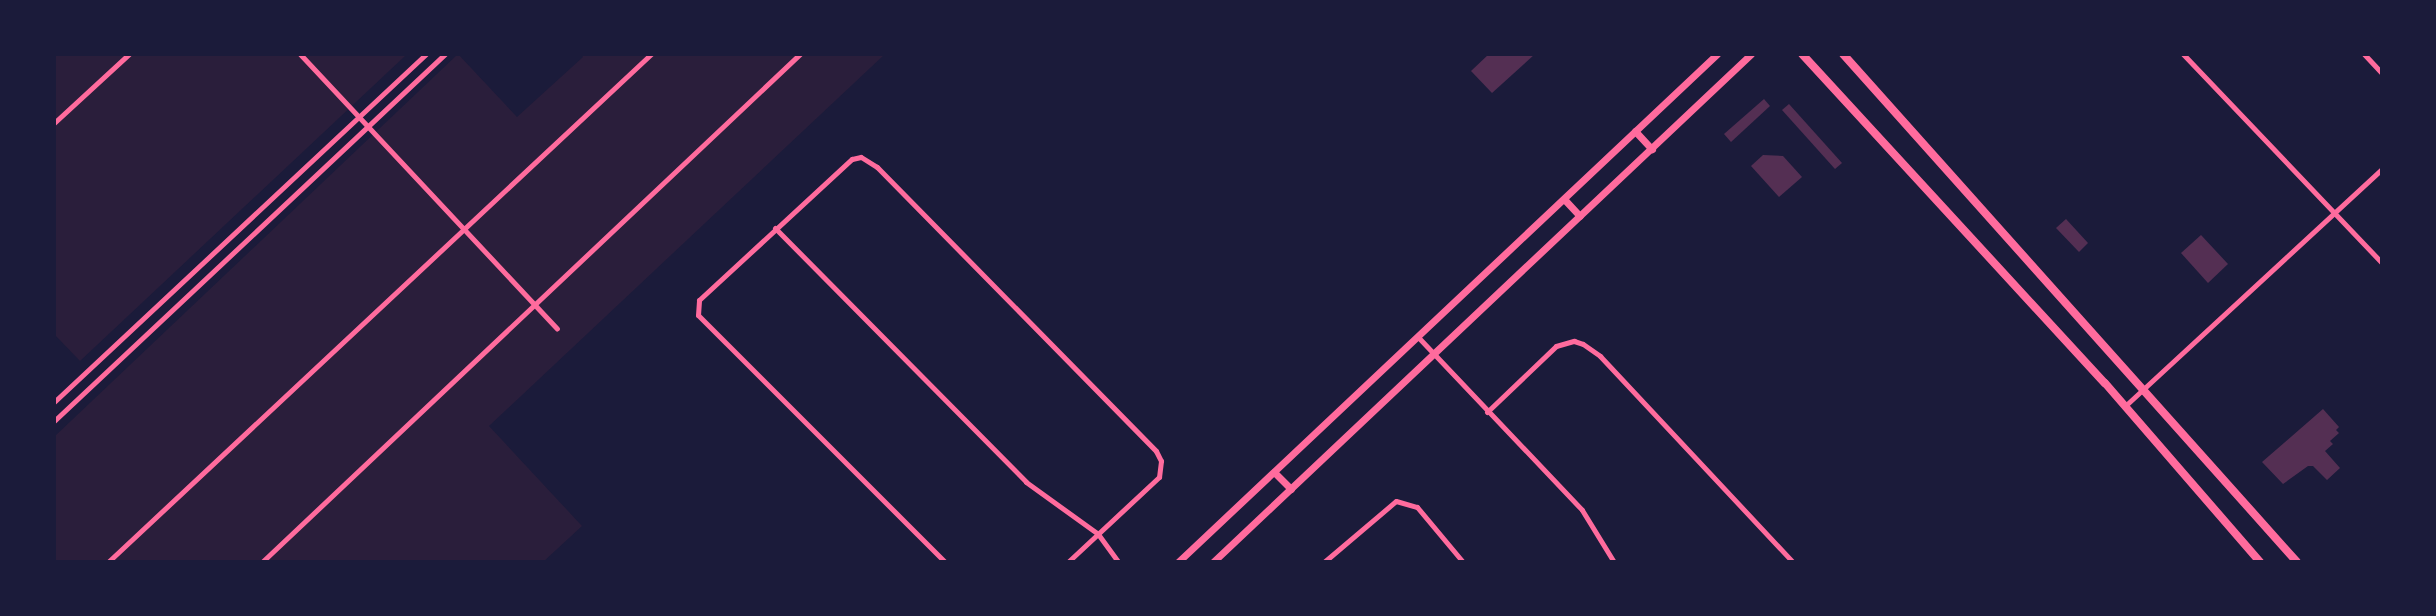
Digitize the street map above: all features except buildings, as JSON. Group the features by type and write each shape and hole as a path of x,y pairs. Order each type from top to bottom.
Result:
{"main road":[{"path":"1178,562 1717,54"},
{"path":"1213,562 1751,54"},
{"path":"1802,54 2125,407 2260,562"},
{"path":"1843,54 2294,559"},
{"path":"1635,131 1652,149"},
{"path":"1564,199 1580,216"},
{"path":"1274,472 1291,489"}],"street":[{"path":"54,123 129,54"},
{"path":"300,54 557,329"},
{"path":"54,402 426,54"},
{"path":"54,421 445,54"},
{"path":"108,562 651,54"},
{"path":"262,562 800,54"},
{"path":"2183,54 2382,263"},
{"path":"2364,54 2382,73"},
{"path":"945,562 698,315 700,298 843,166 861,157 877,167 1156,451 1161,469 1159,477 1068,562"},
{"path":"2125,407 2382,169"},
{"path":"775,228 1026,482 1098,534 1118,562"},
{"path":"1418,337 1582,510 1614,562"},
{"path":"1487,412 1556,346 1574,341 1583,344 1600,356 1793,562"},
{"path":"1324,562 1396,501 1410,503 1463,562"},
{"path":"2282,562 2294,559"}],"shaded area":[{"path":"54,54 405,56 80,361 54,334"},
{"path":"458,54 517,117 583,57 581,54 885,54 489,426 582,526 543,562 54,562 54,437"}]}
